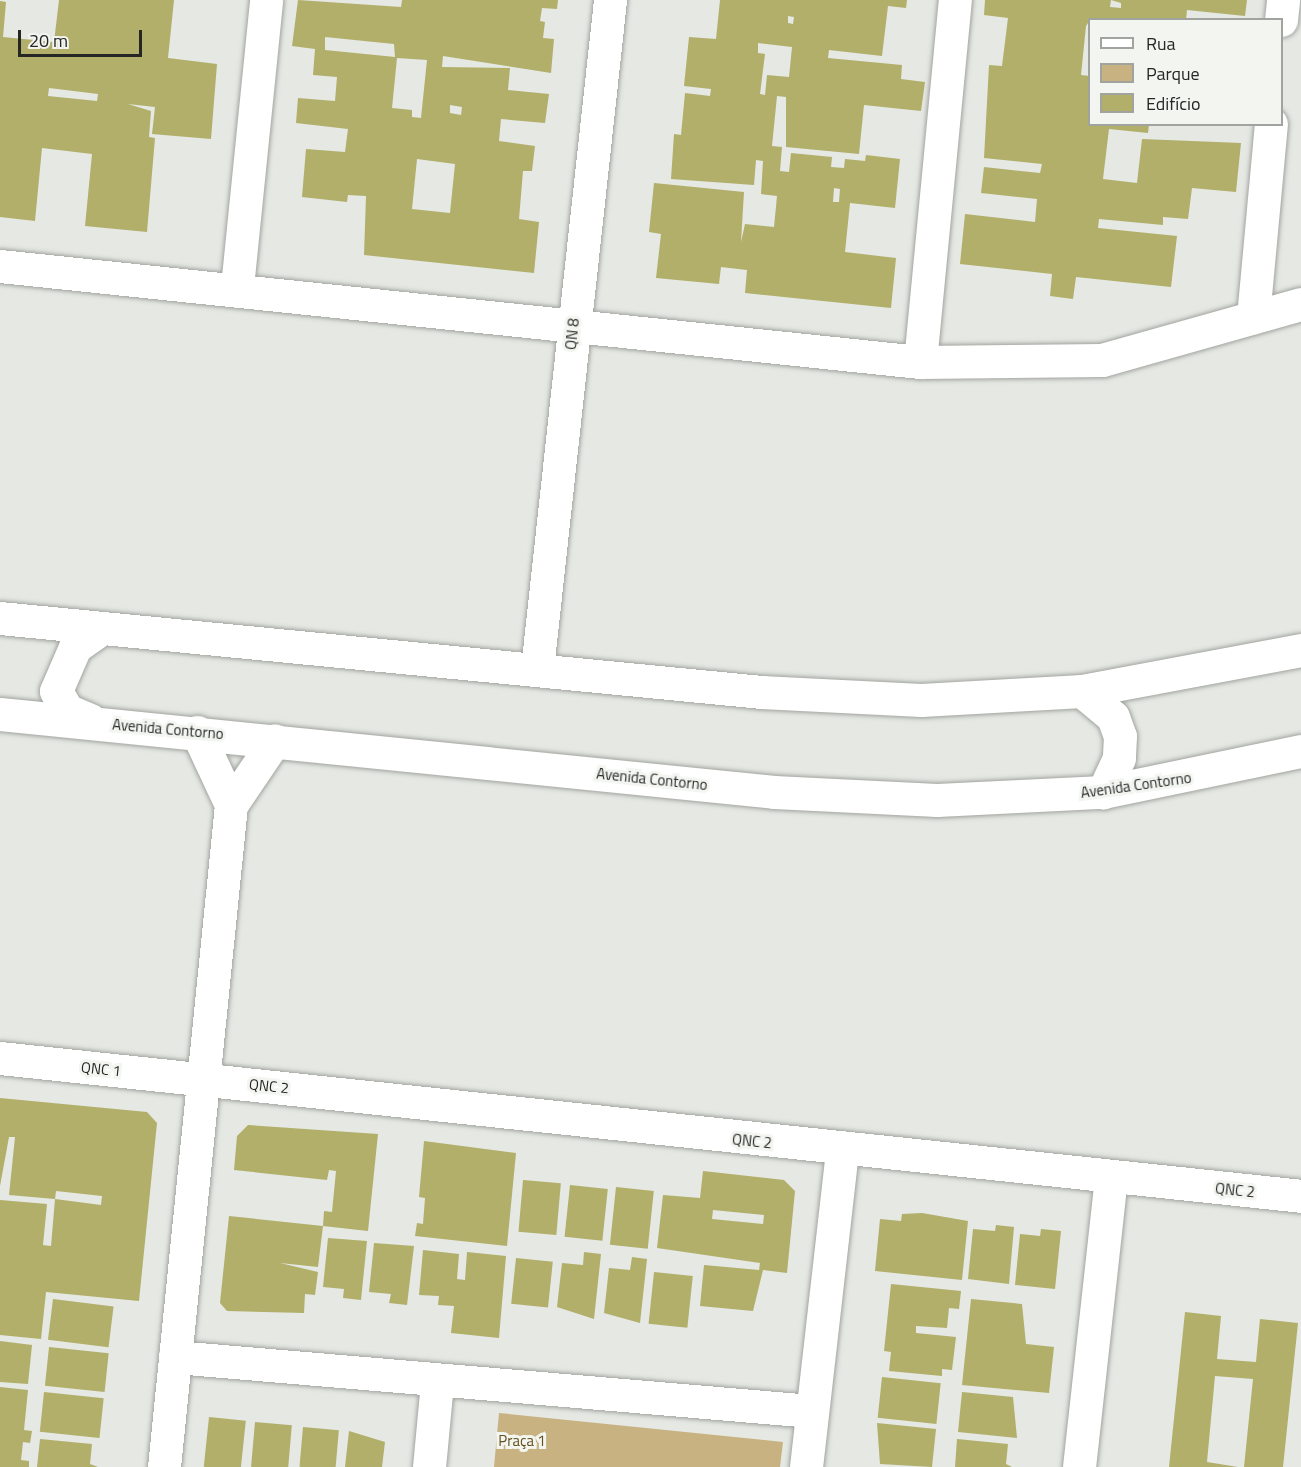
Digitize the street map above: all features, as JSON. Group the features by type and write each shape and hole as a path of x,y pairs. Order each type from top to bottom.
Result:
{"street":[{"path":"237,287 267,0"},
{"name":"QN 8","path":"537,669 610,0"},
{"path":"920,362 955,0"},
{"path":"1281,18 1283,0"},
{"path":"1253,317 1271,126"},
{"path":"0,266 237,287 573,327 920,362 1102,360 1301,304"},
{"path":"0,618 761,692 921,700 1082,691 1301,650"},
{"path":"97,723 67,710 56,691 75,647 102,628"},
{"path":"1082,691 1100,702 1120,736 1119,758 1102,792"},
{"name":"Avenida Contorno","path":"0,714 197,732 774,792 937,800 1102,792 1301,751"},
{"path":"197,732 231,806"},
{"path":"164,1467 231,806 275,740"},
{"name":"QNC 1","path":"0,1058 203,1079"},
{"name":"QNC 2","path":"203,1079 842,1151 1301,1196"},
{"path":"806,1467 842,1151"},
{"path":"1079,1467 1111,1178"},
{"path":"175,1357 437,1382 812,1411"},
{"path":"429,1467 437,1382"}],"green space":[{"name":"Praça 1","path":"499,1413 783,1442 780,1467 494,1467"}],"building":[{"path":"59,0 174,0 168,58 217,64 211,139 152,134 155,107 128,104 151,111 149,137 155,138 147,232 85,226 92,154 42,148 35,221 0,217 0,1 6,2 3,37 54,42","holes":["49,88 98,94 97,101 48,96"]},
{"path":"298,0 401,7 402,0 558,0 557,9 542,8 540,21 545,22 543,38 554,39 551,73 443,56 442,67 510,68 508,90 549,94 545,123 501,119 499,141 535,146 532,171 523,171 519,219 539,222 534,273 364,255 366,196 348,195 347,202 302,197 306,149 345,152 348,129 296,123 298,98 335,101 337,77 313,75 315,49 292,46","holes":["325,37 394,44 395,57 325,50","397,58 427,60 421,118 412,117 412,110 392,108","450,105 462,107 461,115 450,113","417,159 455,164 450,213 412,209"]},
{"path":"720,0 907,0 906,8 888,6 882,56 829,50 828,58 902,65 901,79 925,82 921,111 864,105 859,154 786,147 786,97 777,96 772,146 782,147 780,171 789,172 791,153 832,157 831,167 844,168 845,159 865,161 866,155 900,159 895,208 850,203 845,252 896,258 891,308 745,293 747,270 721,267 719,284 656,278 661,234 649,232 654,183 744,192 741,242 745,224 774,227 777,196 761,194 763,161 756,160 754,185 671,179 674,134 681,135 685,93 710,96 711,89 684,86 689,37 716,39","holes":["788,16 794,17 793,24 788,23","758,43 792,47 789,77 767,75 765,95 760,94 765,54 758,53","834,188 840,189 839,202 833,202"]},
{"path":"985,0 1111,0 1247,0 1245,16 1187,10 1186,18 1088,18 1081,75 1088,76 1088,126 1149,126 1148,133 1109,129 1103,179 1137,183 1142,139 1241,143 1236,192 1192,188 1188,219 1163,217 1163,225 1099,219 1098,228 1177,236 1171,287 1076,277 1073,299 1050,296 1052,274 960,264 965,214 1035,222 1037,199 981,193 984,167 1040,173 1042,164 984,158 989,65 1002,66 1008,18 984,15","holes":["1111,0 1121,3 1121,8 1110,7"]},
{"path":"0,1098 147,1112 157,1123 139,1301 46,1292 41,1339 0,1335 0,1200 47,1204 43,1245 51,1246 55,1199 9,1195 15,1137 9,1137 0,1186","holes":["56,1191 102,1196 101,1205 55,1199"]},
{"path":"248,1125 378,1134 368,1231 323,1226 324,1211 332,1212 336,1171 329,1170 327,1180 234,1170 237,1136"},
{"path":"424,1141 516,1153 507,1246 415,1236 417,1223 423,1224 425,1198 419,1197"},
{"path":"703,1171 784,1180 795,1191 787,1273 763,1270 753,1311 700,1306 704,1265 759,1270 760,1263 657,1248 663,1195 700,1198","holes":["713,1210 764,1215 763,1224 712,1219"]},
{"path":"523,1180 561,1183 556,1235 518,1232"},
{"path":"570,1185 608,1189 602,1241 565,1237"},
{"path":"616,1187 654,1191 648,1249 610,1245"},
{"path":"922,1213 968,1221 962,1280 875,1271 880,1219 901,1221 902,1214"},
{"path":"229,1216 323,1226 318,1267 280,1263 318,1272 315,1295 305,1294 304,1313 227,1311 220,1303"},
{"path":"996,1225 1014,1227 1009,1284 968,1279 973,1229 995,1231"},
{"path":"1041,1229 1061,1231 1055,1289 1015,1285 1020,1234 1040,1236"},
{"path":"328,1238 367,1241 361,1300 343,1298 344,1289 323,1287"},
{"path":"374,1243 414,1246 407,1305 389,1303 391,1294 369,1292"},
{"path":"423,1250 459,1254 457,1279 465,1280 467,1252 506,1256 499,1338 451,1333 454,1306 438,1305 439,1296 419,1295"},
{"path":"584,1252 601,1254 594,1319 557,1307 562,1263 583,1265"},
{"path":"632,1257 647,1259 640,1323 604,1313 609,1268 630,1270"},
{"path":"516,1258 553,1262 548,1308 511,1304"},
{"path":"654,1272 693,1276 687,1328 649,1324"},
{"path":"891,1284 961,1291 959,1309 949,1308 947,1328 916,1326 916,1333 956,1337 952,1370 942,1369 942,1376 889,1371 891,1352 884,1351"},
{"path":"53,1299 114,1306 109,1347 48,1340"},
{"path":"971,1299 1022,1304 1026,1344 1054,1347 1049,1393 962,1385"},
{"path":"1185,1312 1221,1316 1217,1359 1256,1362 1260,1319 1298,1323 1283,1467 1244,1467 1253,1379 1215,1376 1207,1462 1238,1467 1169,1467"},
{"path":"0,1341 32,1345 28,1384 0,1382"},
{"path":"49,1347 109,1353 105,1392 45,1386"},
{"path":"882,1377 941,1383 936,1424 878,1418"},
{"path":"0,1387 28,1390 24,1430 32,1431 30,1443 23,1442 21,1460 29,1461 29,1467 0,1467"},
{"path":"44,1392 104,1398 99,1438 40,1432"},
{"path":"962,1392 1013,1397 1017,1438 958,1432"},
{"path":"209,1417 246,1421 241,1467 204,1467"},
{"path":"255,1422 292,1425 288,1467 251,1467"},
{"path":"877,1423 936,1429 932,1467 880,1464"},
{"path":"303,1427 339,1430 336,1467 300,1467"},
{"path":"349,1431 385,1442 382,1467 345,1467"},
{"path":"40,1439 92,1444 90,1464 98,1467 37,1467"},
{"path":"957,1439 1008,1444 1006,1464 1012,1467 955,1467"}]}
